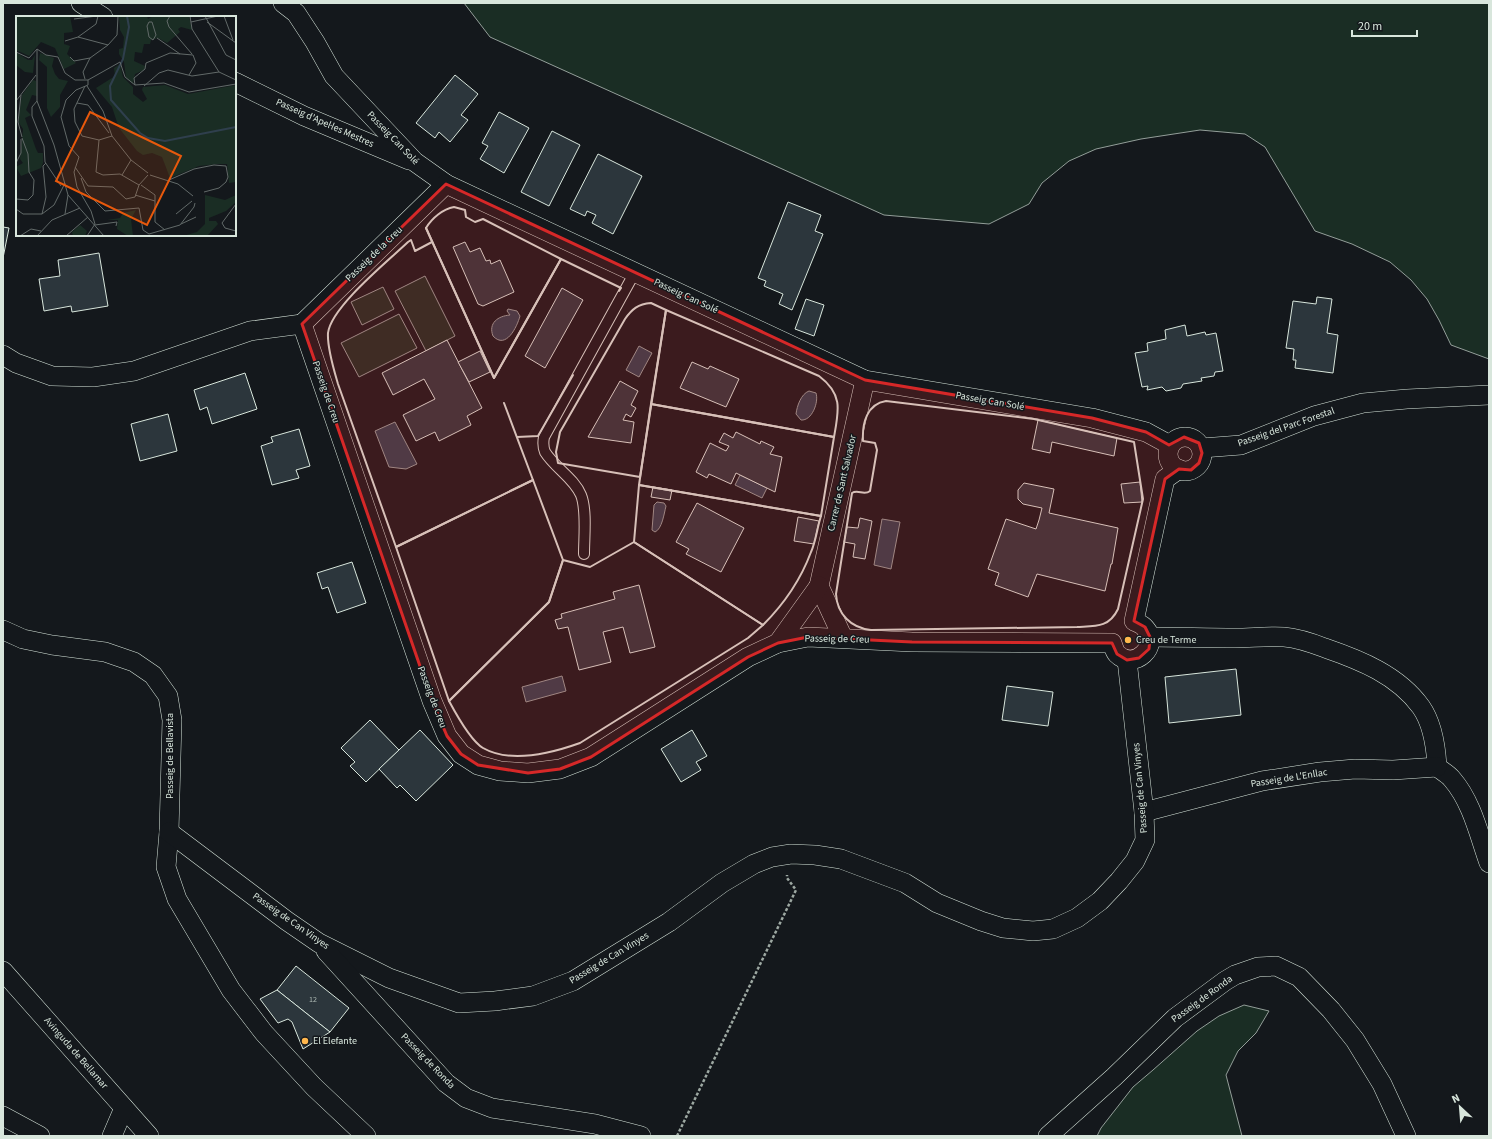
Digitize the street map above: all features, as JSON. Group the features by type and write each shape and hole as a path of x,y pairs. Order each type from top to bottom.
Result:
{"street":[{"path":"81,3 101,16"},
{"name":"Passeig Can Solé","path":"283,3 296,14 315,42 334,76 415,162 446,184 865,380 1092,418 1146,432 1170,446"},
{"name":"Passeig d'Apel·les Mestres","path":"236,82 304,116 415,162"},
{"name":"Passeig de la Creu","path":"302,324 446,184"},
{"path":"3,355 16,363 52,376 93,377 134,371 250,331 302,324"},
{"name":"Passeig de Creu","path":"302,324 432,701 447,736 461,754 478,765 500,770 528,773 560,769 591,757 748,657 778,643 808,637 912,642 1112,643 1117,654 1127,660"},
{"name":"Carrer de Sant Salvador","path":"778,643 819,586 865,380"},
{"name":"Passeig del Parc Forestal","path":"1202,448 1241,445 1314,416 1363,403 1407,399 1489,395"},
{"path":"1184,437 1194,439 1202,448 1202,458 1196,467 1185,471 1178,469 1171,462 1169,457 1168,451 1170,446 1178,438 1184,437"},
{"path":"1127,660 1139,658 1149,649 1150,637 1145,627 1134,621 1165,479 1178,469"},
{"path":"819,586 843,638"},
{"name":"Passeig de Bellavista","path":"3,630 23,639 52,645 105,652 134,662 153,675 168,696 172,720 170,832"},
{"path":"1150,637 1285,637 1312,643 1345,654 1376,668 1403,688 1421,707 1431,727 1436,748 1438,767 1451,777 1461,790 1489,863"},
{"name":"Passeig de Can Vinyes","path":"170,832 319,943 389,978 459,1002 495,1001 533,996 573,981 669,922 722,883 754,864 772,857 791,854 815,855 841,859 905,883 937,903 981,921 1003,928 1033,932 1053,929 1077,918 1100,901 1135,862 1145,840 1144,812 1127,660"},
{"name":"Passeig de L'Enllac","path":"1144,812 1262,781 1313,773 1355,769 1393,770 1438,767"},
{"path":"170,832 166,867 177,899 231,990 264,1033 314,1087 366,1136"},
{"name":"Passeig de Ronda","path":"319,943 446,1083 466,1098 492,1108 595,1124 641,1136"},
{"name":"Passeig de Ronda","path":"1048,1136 1066,1122 1181,1013 1225,980 1258,966 1276,966 1299,977 1331,1010 1355,1040 1382,1084 1406,1136"},
{"name":"Avinguda de Bellamar","path":"3,971 149,1136"},
{"path":"112,1136 124,1108"},
{"path":"3,1116 40,1136"}],"lane":[{"path":"584,554 584,507 581,495 545,451 543,444 544,437 635,272"}],"path":[{"path":"677,1136 796,890 787,878 791,854"}],"highlighted area":[{"path":"446,184 865,380 1092,418 1146,432 1169,445 1184,437 1199,443 1202,453 1199,463 1191,470 1179,469 1165,479 1134,621 1145,627 1150,637 1149,649 1139,658 1127,660 1117,654 1112,643 912,642 808,637 778,643 748,657 591,757 560,769 528,773 478,765 461,754 447,736 432,701 302,324"}],"green space":[{"path":"464,3 1489,3 1489,359 1451,345 1427,299 1411,280 1390,262 1352,244 1315,231 1265,147 1245,134 1200,130 1141,139 1096,149 1069,161 1042,183 1029,204 989,224 884,215 490,37"},
{"path":"425,276 455,336 426,351 395,291"},
{"path":"383,287 394,309 362,325 351,302"},
{"path":"399,314 417,348 359,377 341,343"},
{"path":"1244,1005 1269,1011 1256,1033 1238,1051 1226,1075 1242,1136 1097,1136 1101,1128 1133,1087 1197,1031 1219,1016"}],"water":[{"path":"508,309 517,311 520,316 519,321 514,331 506,339 498,340 493,336 492,327 498,319 510,315 507,311"},
{"path":"639,346 652,353 639,377 626,370"},
{"path":"809,391 816,393 817,397 814,410 808,417 801,420 796,414 797,407 802,397"},
{"path":"395,422 417,464 406,469 389,467 375,431"},
{"path":"740,475 767,488 762,498 735,485"},
{"path":"657,502 664,503 666,506 661,525 655,532 652,530 654,505"},
{"path":"882,519 900,522 891,569 874,565"},
{"path":"562,676 566,691 526,702 522,687"}],"building":[{"path":"455,75 478,94 461,115 468,120 450,142 439,132 435,138 416,123"},
{"path":"499,112 529,128 504,173 480,159 488,146 482,143"},
{"path":"552,131 580,145 549,206 521,192"},
{"path":"598,154 642,176 613,234 592,223 596,215 587,211 585,216 570,209"},
{"path":"788,202 821,215 815,231 823,234 792,310 779,304 783,294 764,286 766,281 758,278"},
{"path":"3,227 9,228 3,258"},
{"path":"465,242 470,252 480,248 486,261 490,260 491,264 500,260 514,292 483,306 478,304 453,247"},
{"path":"99,253 108,306 72,312 71,306 44,311 39,279 60,276 58,260"},
{"path":"562,288 583,300 545,368 525,356"},
{"path":"1317,297 1332,299 1327,333 1338,335 1333,373 1295,368 1296,360 1293,360 1294,349 1286,348 1293,301 1316,304"},
{"path":"806,299 824,305 814,336 795,329"},
{"path":"1185,325 1187,336 1205,332 1206,335 1216,333 1223,371 1215,372 1214,376 1201,378 1202,381 1183,384 1181,388 1166,391 1162,387 1147,390 1148,386 1142,387 1135,353 1148,351 1147,343 1166,339 1165,330"},
{"path":"447,340 482,408 467,416 471,425 439,441 435,432 416,441 403,415 435,399 424,379 393,395 382,373"},
{"path":"480,351 490,372 469,382 458,362"},
{"path":"692,362 708,369 710,366 739,379 726,407 680,388"},
{"path":"245,373 257,409 212,424 207,407 200,410 194,390"},
{"path":"620,381 638,391 631,405 636,408 631,417 626,414 623,420 634,422 631,443 588,437"},
{"path":"168,414 177,451 140,461 131,424"},
{"path":"1038,420 1117,438 1114,456 1052,442 1050,453 1032,449"},
{"path":"299,429 310,466 296,470 299,478 272,485 261,446 273,442 271,437"},
{"path":"736,432 760,444 761,441 774,447 770,454 782,457 775,492 736,473 731,484 709,474 707,478 696,472 710,443 726,451 729,446 719,442 724,433 733,438"},
{"path":"1140,482 1142,502 1124,503 1121,484"},
{"path":"1024,483 1054,489 1049,513 1118,528 1112,564 1105,591 1037,574 1028,597 995,585 999,573 988,569 1006,519 1036,529 1039,520 1042,508 1023,504 1018,499 1018,490"},
{"path":"653,487 672,490 670,500 651,497"},
{"path":"697,503 744,528 721,572 686,554 689,549 676,542"},
{"path":"798,517 819,521 814,544 794,541"},
{"path":"860,518 872,521 865,559 853,557 855,544 844,542 847,527 858,528"},
{"path":"352,562 366,603 337,613 328,587 322,589 317,573"},
{"path":"639,585 655,647 630,653 623,627 603,632 611,662 579,670 568,627 558,629 555,620 562,618 561,614 615,599 613,592"},
{"path":"1236,669 1241,715 1169,723 1165,677"},
{"path":"1007,686 1053,692 1048,726 1002,720"},
{"path":"370,720 399,750 366,782 350,766 355,762 341,748"},
{"path":"420,730 453,765 416,801 400,785 397,788 379,769"},
{"path":"692,730 707,756 696,762 701,770 681,782 661,749"},
{"path":"296,966 349,1008 330,1032 277,990"},
{"path":"277,990 330,1032 303,1049 292,1022 288,1019 278,1023 260,999"}],"wall":[{"path":"454,207 465,210 466,217 475,222 483,219 561,259 494,378 426,228 438,214 454,207"},
{"path":"426,228 494,378 561,259 621,288 619,291"},
{"path":"432,242 415,251 411,240 408,242 349,298 331,322 328,333 330,352 338,384 396,547 533,480 504,403"},
{"path":"651,303 666,310 640,477 558,463 556,452 560,432 625,319 630,312 636,308 651,303"},
{"path":"666,310 819,376 827,383 836,396 838,411 834,437 651,404 666,310"},
{"path":"517,437 538,436 573,375"},
{"path":"886,401 1034,419 1134,442 1143,499 1118,609 1110,620 1101,625 1084,627 871,630 857,626 846,619 839,608 836,594 852,493 866,493 870,491 877,450 875,443 863,441 865,421 867,415 874,406 886,401"},
{"path":"651,404 834,437 821,516 639,485 651,404"},
{"path":"533,480 563,560 549,602 449,701 396,547 533,480"},
{"path":"639,485 821,516 813,548 797,582 778,609 763,625 634,542 639,485"},
{"path":"634,542 763,625 748,638 580,743 544,753 519,756 494,753 478,745 460,720 449,701 549,602 563,560 590,567 634,542"}],"place":[{"name":"Creu de Terme","path":"1128,640"},
{"name":"El Elefante","path":"305,1041"}]}
